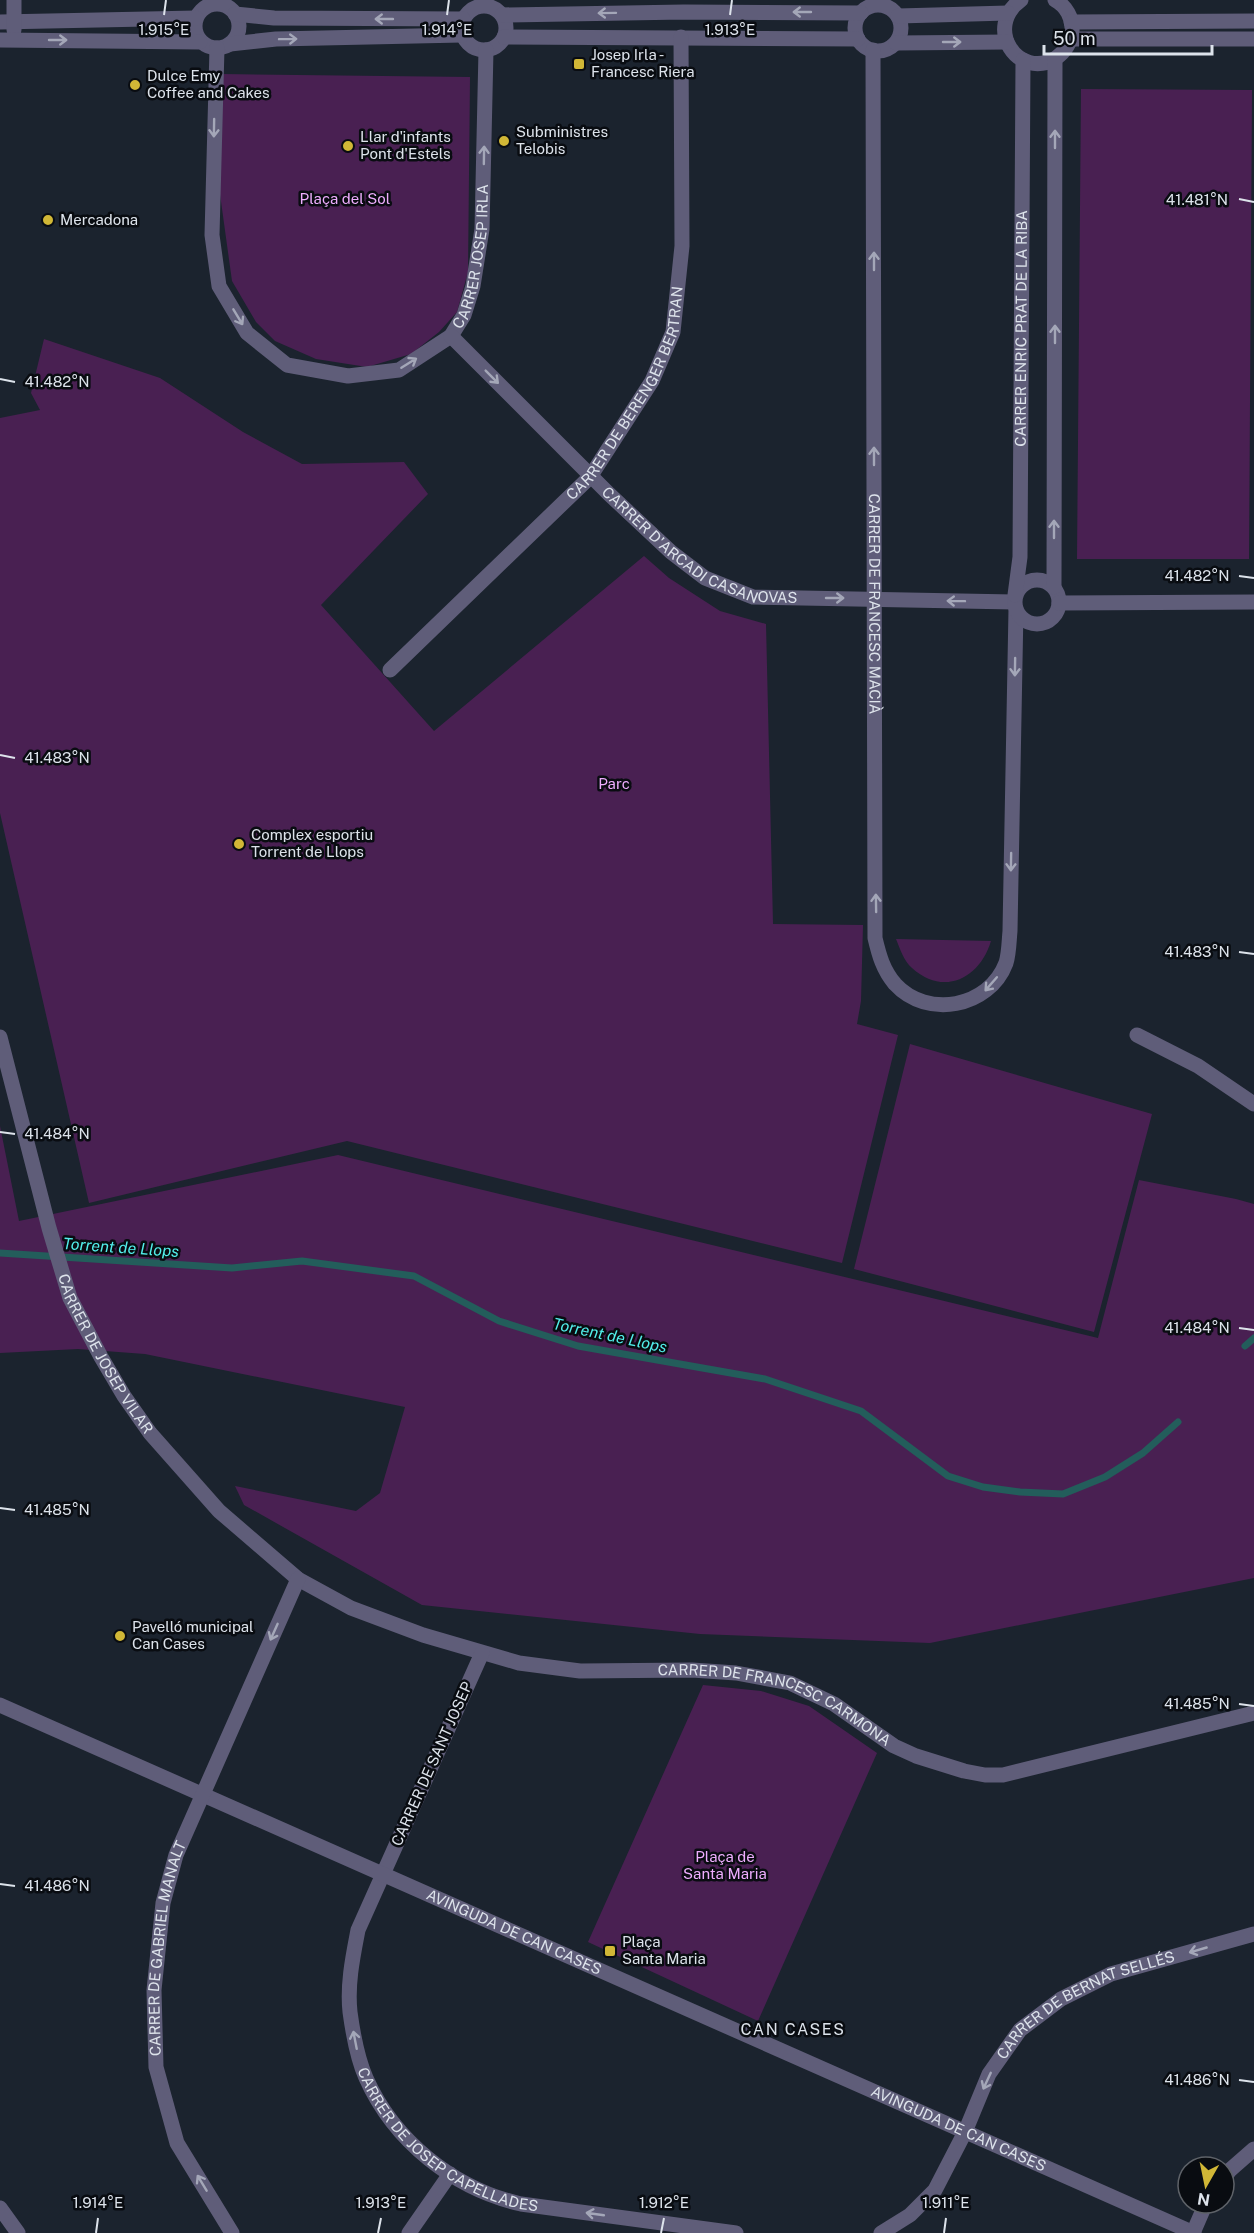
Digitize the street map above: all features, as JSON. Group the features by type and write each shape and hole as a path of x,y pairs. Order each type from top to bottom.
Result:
{"street":[{"path":"14,0 7,22 7,40 200,42"},
{"path":"1021,0 1008,14 1004,27 1007,42 1015,54 1023,60 1042,63 1055,58 1066,48 1071,39 1071,22 1064,7 1055,0"},
{"path":"223,46 235,40 239,27 235,14 218,2 205,7 196,18 194,30 200,42 206,46 223,46 276,39 462,35"},
{"path":"483,2 502,15 506,28 504,37 497,46 486,50 470,45 462,35 463,19 470,10 483,2"},
{"path":"896,43 902,27 898,16 891,8 876,3 861,13 855,24 858,39 863,45 873,50 885,50 896,43 1007,42"},
{"path":"502,15 685,6 861,13"},
{"path":"235,14 274,18 463,19"},
{"path":"898,16 1008,14"},
{"path":"7,22 196,18"},
{"path":"1071,22 1254,21"},
{"path":"504,37 858,39"},
{"name":"CARRER DE BERENGER BERTRAN","path":"390,670 590,477 652,381 673,332 682,246 681,37"},
{"path":"1071,39 1254,39"},
{"name":"CARRER JOSEP IRLA","path":"223,46 212,235 219,286 247,333 287,365 348,376 399,370 451,336 464,315 473,286 482,229 486,50"},
{"name":"CARRER DE FRANCESC MACIÀ","path":"873,50 875,938 880,962 895,984 912,998 931,1005 956,1005 975,998 990,987 1006,963 1010,931"},
{"path":"1054,587 1044,580 1030,580 1024,583 1015,602 1019,616 1030,623 1043,623 1053,618 1059,603 1054,587 1055,58"},
{"name":"CARRER ENRIC PRAT DE LA RIBA","path":"1010,931 1015,602 1020,557 1023,60"},
{"name":"CARRER D'ARCADI CASANOVAS","path":"451,336 590,477 671,552 705,578 753,597 1015,602"},
{"path":"1059,603 1254,602"},
{"path":"1137,1035 1198,1066 1254,1104"},
{"name":"CARRER DE JOSEP VILAR","path":"0,1037 49,1228 70,1298 123,1396 150,1433 219,1511 298,1579"},
{"name":"CARRER DE FRANCESC CARMONA","path":"298,1579 351,1608 423,1635 519,1663 569,1670 692,1670 736,1673 790,1683 834,1704 894,1746 941,1765 984,1775 1004,1775 1254,1713"},
{"name":"CARRER DE GABRIEL MANALT","path":"232,2233 177,2143 156,2067 154,1990 163,1903 176,1855 298,1579"},
{"name":"CARRER DE SANT JOSEP","path":"383,1874 482,1653"},
{"name":"AVINGUDA DE CAN CASES","path":"0,1705 1193,2233"},
{"name":"CARRER DE JOSEP CAPELLADES","path":"383,1874 357,1930 351,1973 350,2010 358,2056 373,2092 391,2121 420,2151 450,2174 487,2195 520,2204 736,2233"},
{"name":"CARRER DE BERNAT SELLÉS","path":"965,2132 989,2074 1020,2030 1061,1999 1111,1974 1254,1934"},
{"path":"881,2233 910,2215 935,2190 965,2132"},
{"path":"1236,2165 1254,2149"},
{"path":"409,2233 450,2174"},
{"path":"0,2208 18,2233"},
{"path":"1193,2233 1201,2215"}],"green space":[{"name":"Plaça del Sol","path":"221,74 470,77 468,272 457,312 439,332 411,354 367,367 316,359 275,341 256,322 232,281 219,187"},
{"path":"1081,89 1252,90 1249,559 1077,559"},
{"name":"Complex esportiu Torrent de Llops","path":"44,339 160,378 243,432 302,464 404,462 428,494 321,605 434,731 644,556 669,578 720,611 766,624 773,924 863,925 861,1001 857,1024 898,1035 842,1263 347,1141 89,1203 0,813 0,418 40,410 31,393"},
{"path":"896,939 991,941 979,965 970,973 948,982 924,977 912,968 904,958"},
{"path":"910,1044 1152,1114 1094,1332 854,1269"},
{"path":"0,1126 19,1221 338,1155 1098,1338 1139,1180 1254,1204 1254,1578 930,1643 700,1634 422,1605 244,1505 235,1486 356,1511 380,1493 405,1407 145,1354 78,1349 0,1353"},
{"name":"Plaça de Santa Maria","path":"703,1685 761,1691 809,1706 877,1753 758,2021 588,1942"}],"waterway":[{"name":"Torrent de Llops","path":"0,1253 232,1268 302,1261 414,1276 499,1321 578,1346 765,1379 861,1411 948,1476 983,1487 1063,1494 1105,1477 1143,1453 1178,1422"},
{"name":"Torrent de Llops","path":"1245,1346 1254,1338"}],"place":[{"name":"Josep Irla - Francesc Riera","path":"579,64"},
{"name":"Dulce Emy Coffee and Cakes","path":"135,85"},
{"name":"Subministres Telobis","path":"504,141"},
{"name":"Llar d'infants Pont d'Estels","path":"348,146"},
{"name":"Mercadona","path":"48,220"},
{"name":"Complex esportiu Torrent de Llops","path":"239,844"},
{"name":"Pavelló municipal Can Cases","path":"120,1636"},
{"name":"Plaça Santa Maria","path":"610,1951"}],"district":[{"name":"CAN CASES","path":"793,2029"}],"park label":[{"name":"Parc","path":"614,784"}]}
